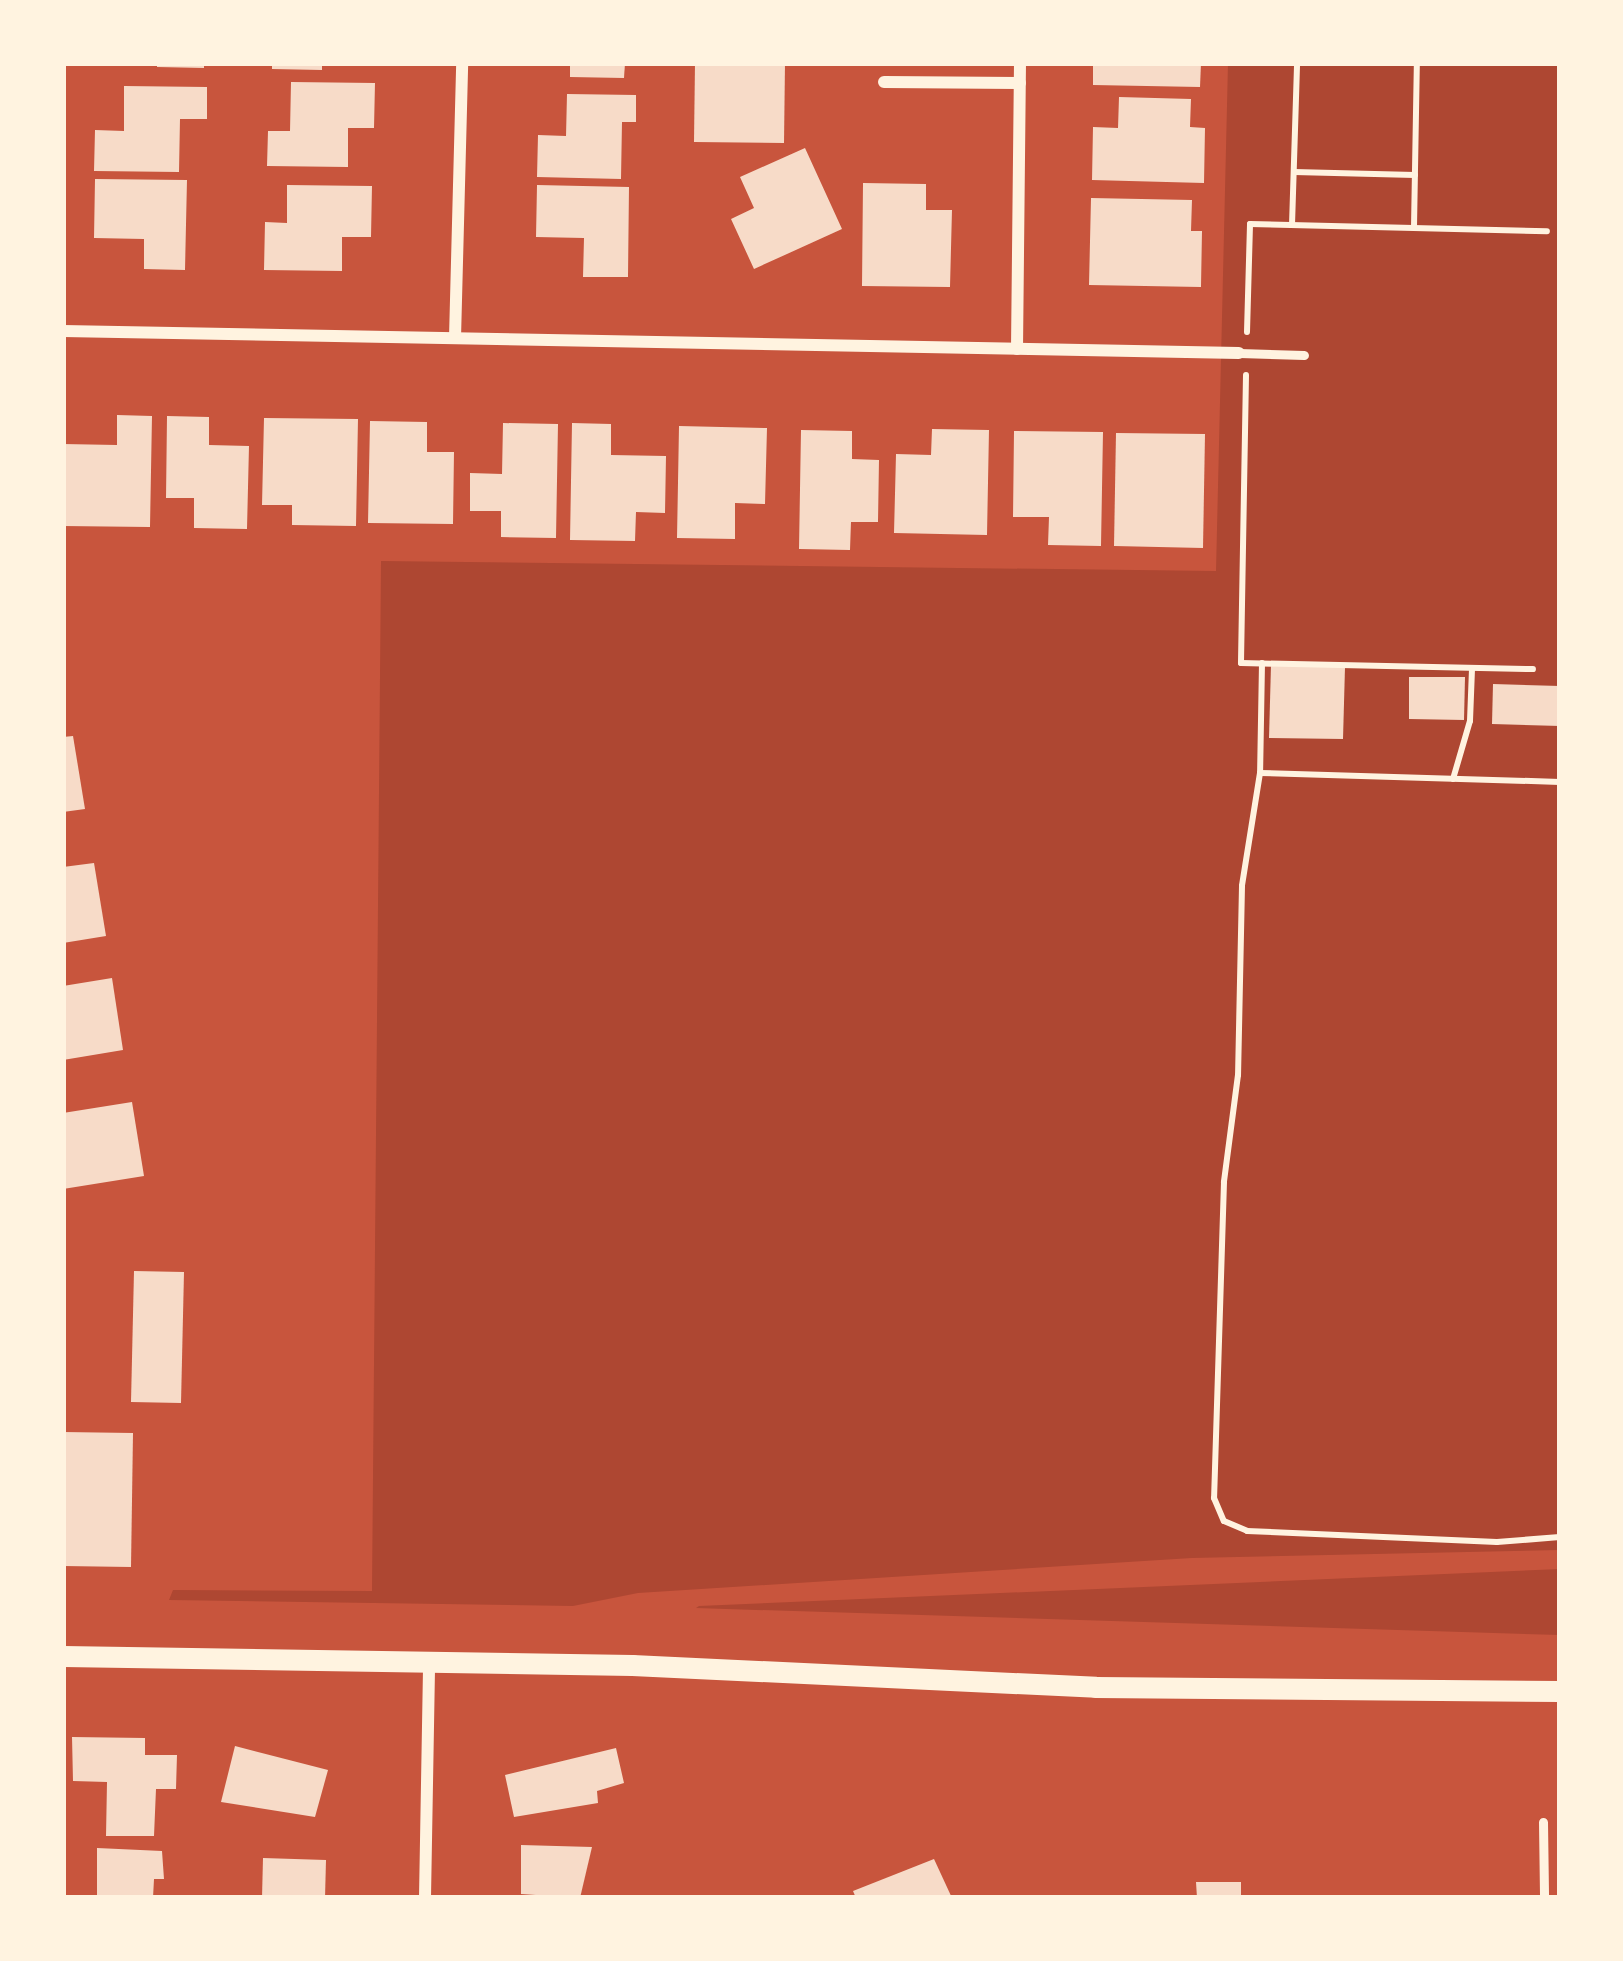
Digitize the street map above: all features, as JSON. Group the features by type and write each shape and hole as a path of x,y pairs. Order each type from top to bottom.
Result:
{"street":[{"path":"455,338 462,63"},
{"path":"1017,349 1020,63"},
{"path":"884,82 1019,83"},
{"path":"63,331 1243,353"},
{"path":"63,1656 429,1662 1095,1687 1560,1691"},
{"path":"425,1898 429,1662"}],"lane":[{"path":"1243,353 1304,355"},
{"path":"1544,1822 1544,1898"}],"path":[{"path":"1292,224 1297,63"},
{"path":"1414,227 1418,63"},
{"path":"1294,172 1415,175"},
{"path":"1533,669 1240,663 1243,353 1250,224 1547,231"},
{"path":"1262,663 1261,773 1244,859 1240,1048 1224,1182 1219,1511 1247,1531 1560,1537"},
{"path":"1453,778 1470,721 1472,668"},
{"path":"1261,773 1560,782"}],"shaded area":[{"path":"1228,63 1560,63 1560,1550 1192,1558 638,1593 573,1606 169,1600 173,1590 372,1591 381,561 1216,571"},
{"path":"1560,1569 1560,1635 696,1608 699,1606"}],"building":[{"path":"157,63 204,63 204,68 157,67"},
{"path":"272,63 322,63 322,70 272,69"},
{"path":"570,63 625,63 624,78 570,77"},
{"path":"695,63 785,63 784,143 694,142"},
{"path":"1093,63 1201,63 1200,87 1093,85"},
{"path":"291,82 375,83 374,128 348,128 348,167 267,166 268,131 290,131"},
{"path":"124,86 207,87 207,119 180,119 179,172 94,171 95,130 124,131"},
{"path":"567,94 636,95 636,122 622,122 621,179 537,177 538,135 566,136"},
{"path":"1119,97 1191,99 1190,127 1205,128 1204,183 1092,180 1093,127 1118,128"},
{"path":"805,148 842,229 754,269 731,219 754,208 740,177"},
{"path":"95,179 187,180 185,270 144,269 144,239 94,238"},
{"path":"863,183 926,184 926,210 952,210 950,287 862,286"},
{"path":"287,185 372,186 371,237 342,237 342,271 264,270 265,222 287,223"},
{"path":"537,185 629,187 628,277 583,277 584,238 536,237"},
{"path":"1091,198 1192,200 1191,231 1202,231 1201,287 1089,285"},
{"path":"117,415 152,416 150,527 63,526 63,444 117,445"},
{"path":"167,416 209,417 209,445 249,446 247,529 194,528 194,498 166,498"},
{"path":"264,418 358,419 356,526 292,525 292,505 262,505"},
{"path":"370,421 427,422 427,452 454,452 453,524 368,523"},
{"path":"503,423 558,424 556,538 501,537 501,511 470,511 470,473 502,474"},
{"path":"572,423 611,424 611,455 666,456 665,513 636,512 635,541 570,540"},
{"path":"679,426 767,428 765,504 735,503 735,539 677,538"},
{"path":"932,429 989,430 987,535 894,533 896,454 931,455"},
{"path":"801,430 852,431 852,459 879,460 878,522 851,522 850,550 799,549"},
{"path":"1014,431 1103,432 1101,546 1048,545 1049,517 1013,517"},
{"path":"1116,433 1205,434 1203,548 1114,546"},
{"path":"1271,665 1345,667 1343,739 1269,738"},
{"path":"1409,677 1465,677 1464,720 1409,719"},
{"path":"1493,684 1560,686 1560,726 1492,724"},
{"path":"73,736 85,809 63,812 63,737"},
{"path":"94,863 106,936 63,943 63,867"},
{"path":"112,978 123,1050 63,1060 63,986"},
{"path":"132,1102 144,1176 63,1189 63,1113"},
{"path":"134,1271 184,1272 181,1403 131,1402"},
{"path":"63,1432 133,1433 131,1567 63,1566"},
{"path":"72,1737 145,1738 145,1755 177,1755 176,1789 156,1789 154,1836 106,1836 107,1782 73,1781"},
{"path":"235,1746 328,1770 315,1817 221,1802"},
{"path":"616,1748 624,1783 597,1791 598,1803 514,1817 505,1775"},
{"path":"521,1845 592,1847 580,1898 521,1894"},
{"path":"97,1848 162,1851 164,1879 154,1879 153,1898 97,1898"},
{"path":"263,1858 326,1860 325,1898 262,1898"},
{"path":"934,1859 952,1898 856,1898 853,1891"},
{"path":"1196,1882 1241,1882 1241,1898 1197,1898"}]}
